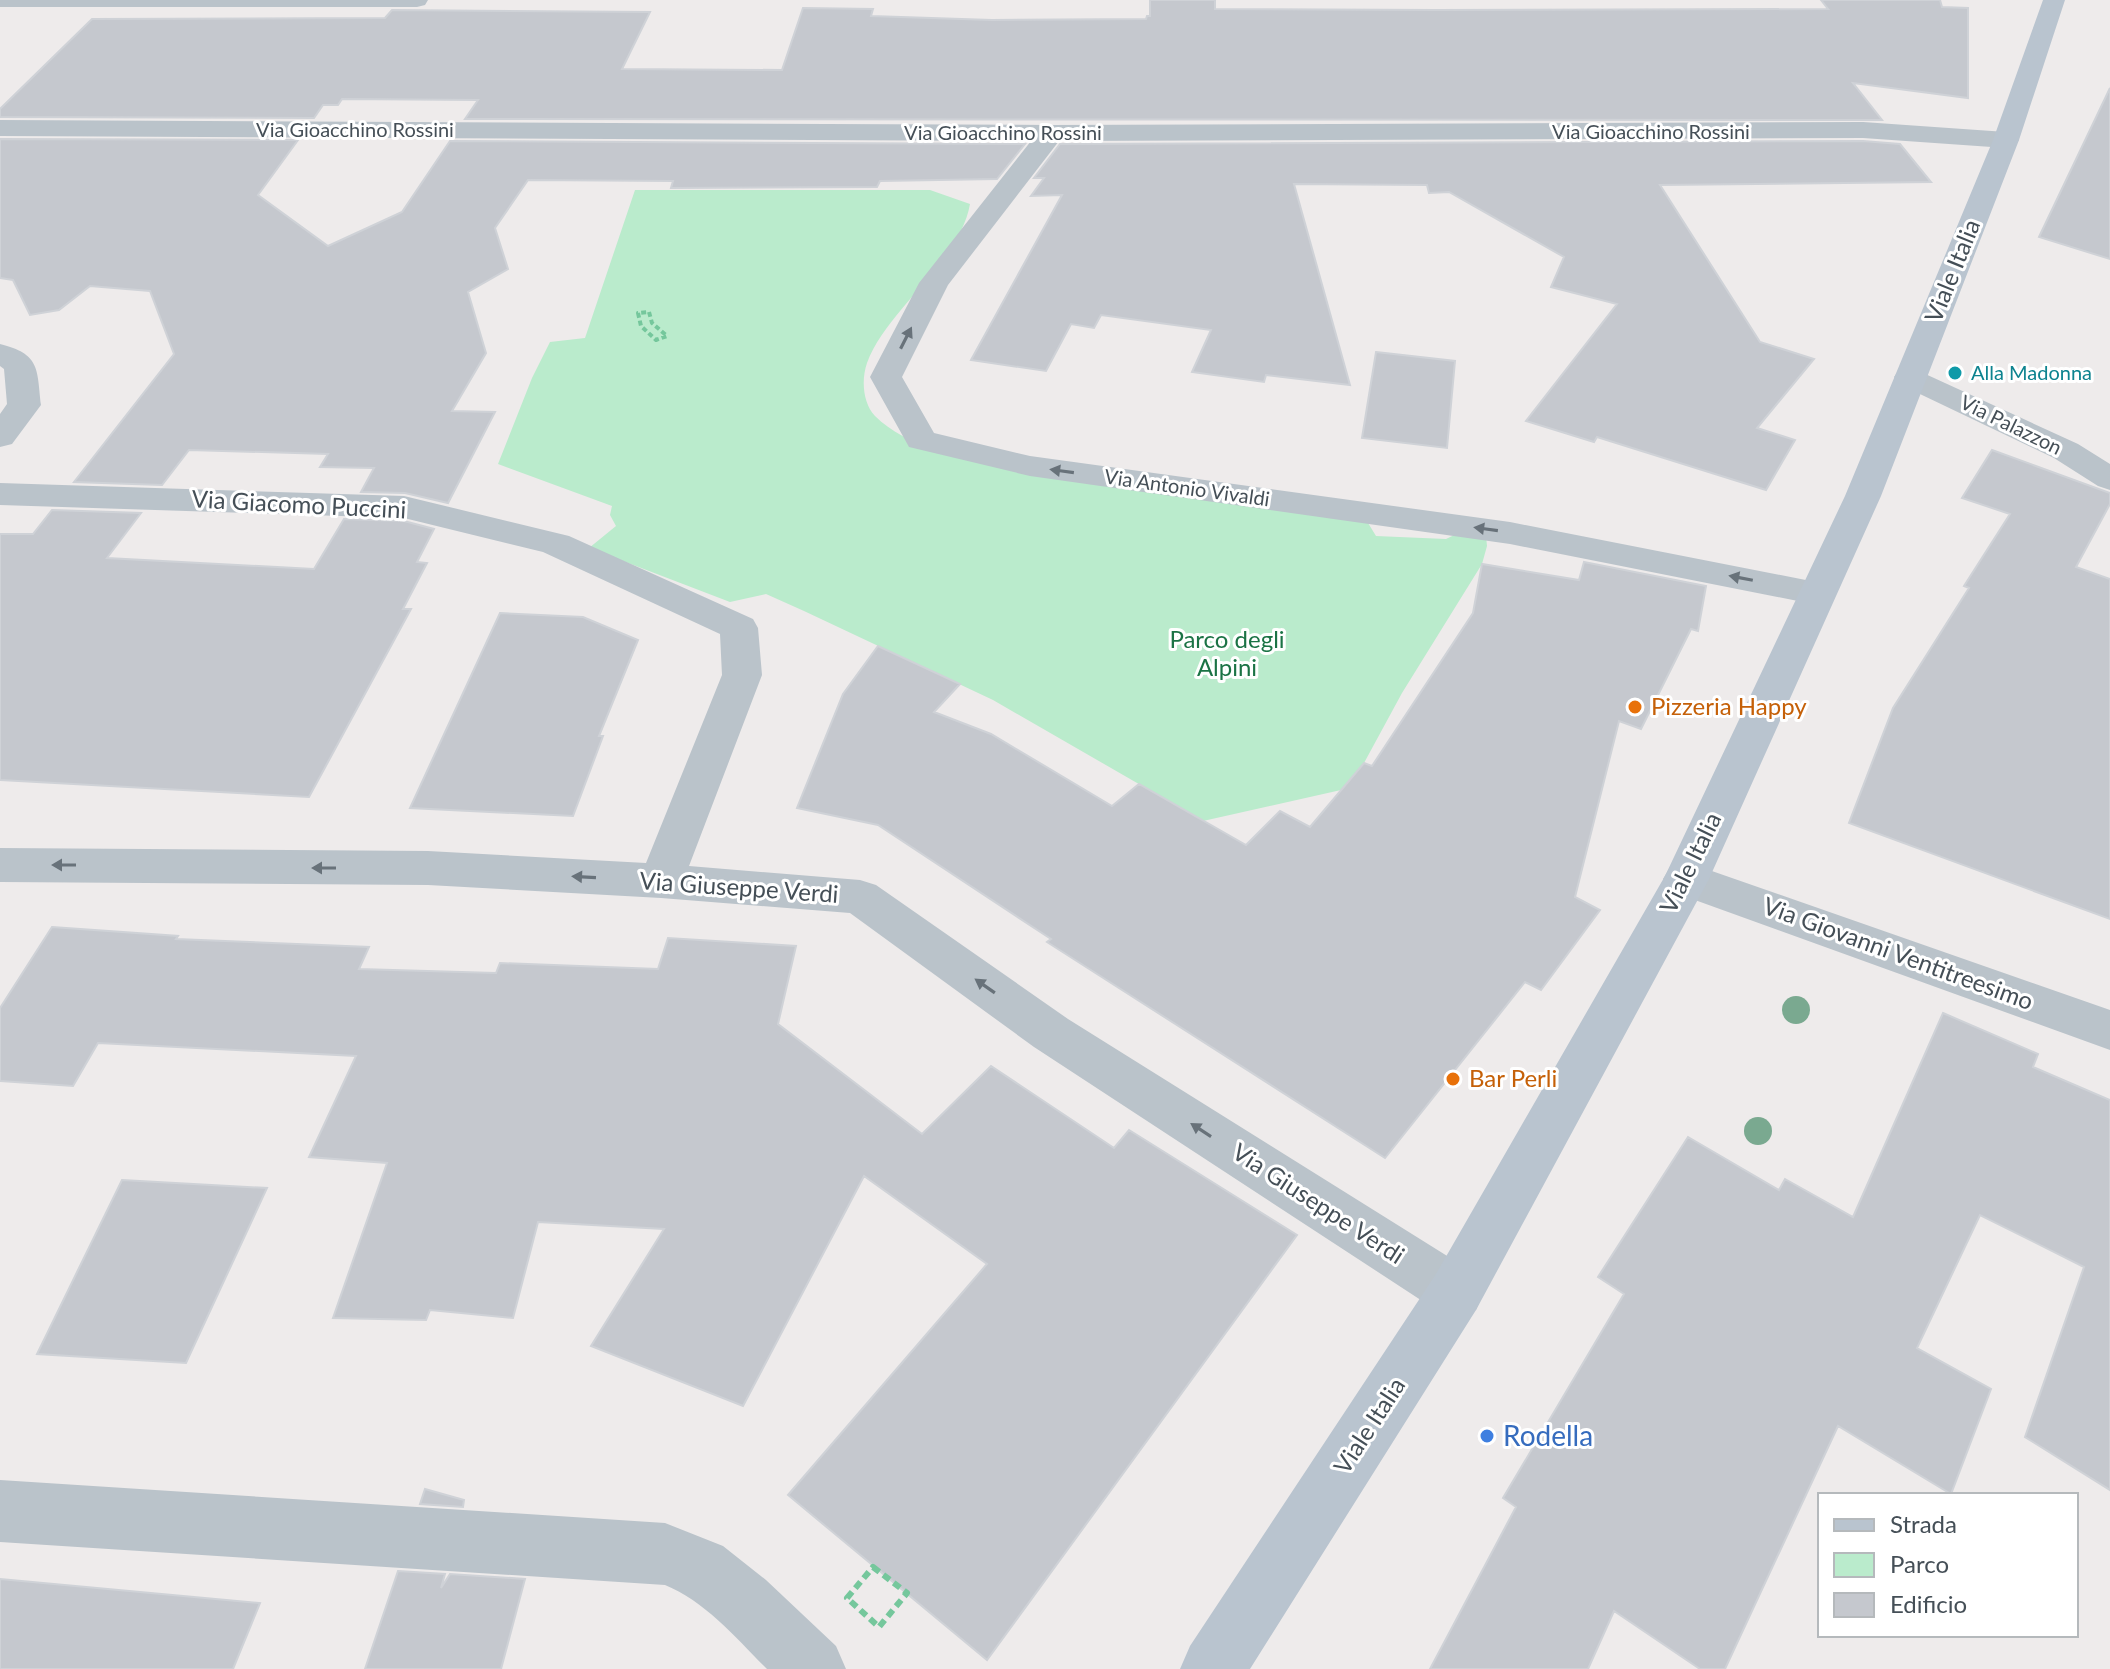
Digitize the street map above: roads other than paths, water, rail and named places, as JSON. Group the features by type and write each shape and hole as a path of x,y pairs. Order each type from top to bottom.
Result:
{"main road":[{"name":"Viale Italia","path":"1213,1669 1456,1292 1686,879 1863,496 2006,140 2054,0"}],"street":[{"path":"0,0 417,0"},
{"name":"Via Gioacchino Rossini","path":"0,128 1051,133 1863,130 2006,140"},
{"name":"Via Antonio Vivaldi","path":"1051,133 934,283 886,377 921,440 1030,466 1510,533 1818,593"},
{"path":"0,354 20,364 24,405 0,437"},
{"name":"Via Palazzon","path":"1910,377 2066,451 2110,479"},
{"name":"Via Giacomo Puccini","path":"0,494 404,507 556,544 739,628 742,675 661,881"},
{"name":"Via Giuseppe Verdi","path":"0,865 428,868 661,881 860,897 1051,1033 1456,1292"},
{"name":"Via Giovanni Ventitreesimo","path":"1686,879 2110,1030"},
{"path":"0,1511 665,1554 701,1568 744,1602 813,1669"}],"place":[{"name":"Alla Madonna","path":"1955,373"},
{"name":"Pizzeria Happy","path":"1635,707"},
{"name":"Bar Perli","path":"1453,1079"},
{"name":"Rodella","path":"1487,1436"}],"park label":[{"name":"Parco degli Alpini","path":"1227,654"}]}
